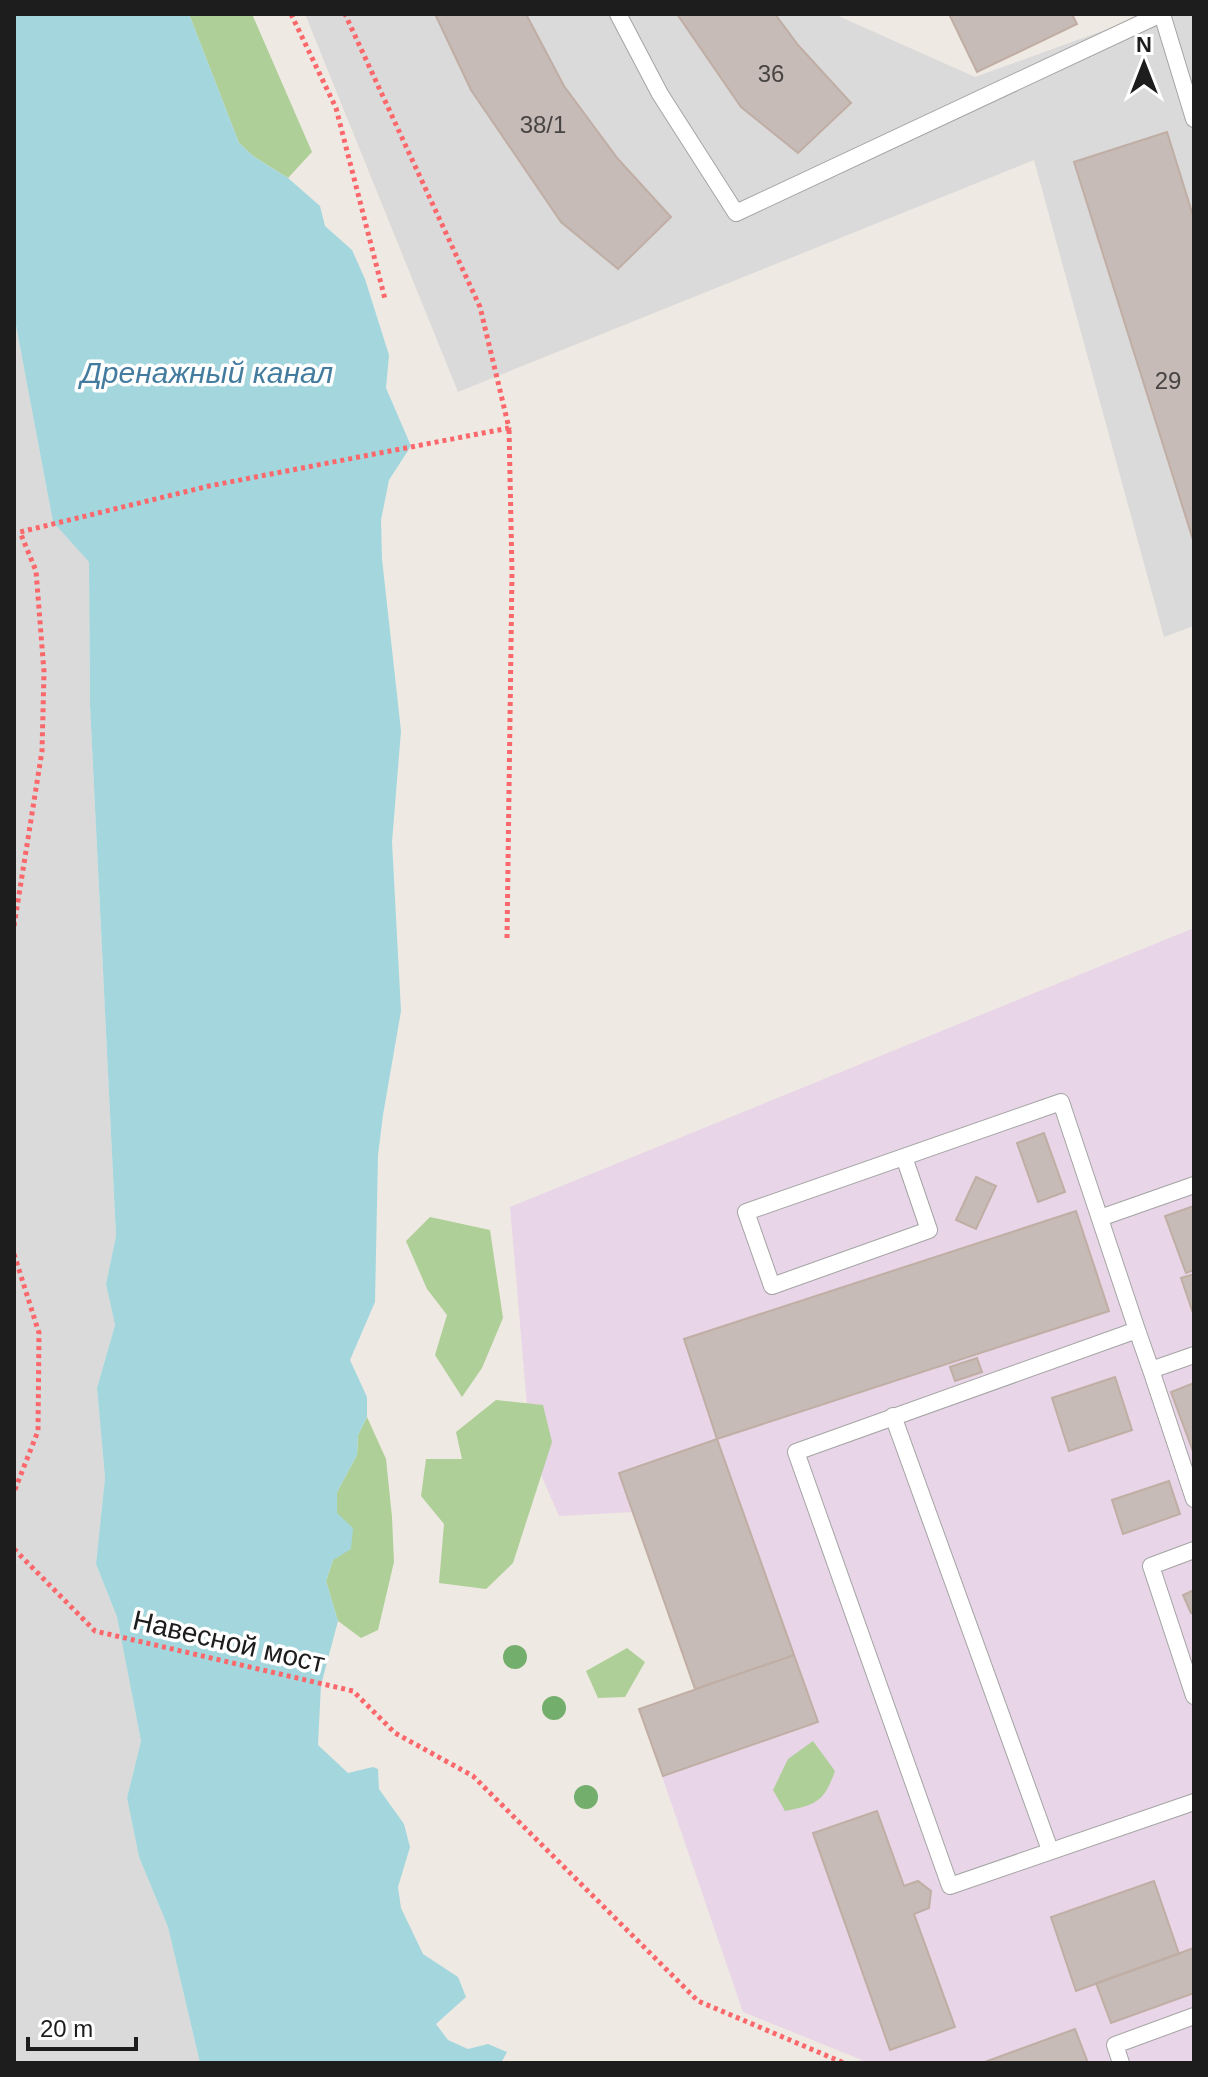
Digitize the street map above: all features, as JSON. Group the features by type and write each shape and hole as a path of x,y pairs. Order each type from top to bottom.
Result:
{"lane":[{"path":"618,14 660,94 736,213 1162,14 1194,119"},
{"path":"904,1157 929,1230 772,1286 746,1212 1061,1102 1194,1499"},
{"path":"1100,1218 1194,1185"},
{"path":"1137,1330 796,1452 950,1886 1194,1802"},
{"path":"1151,1370 1194,1355"},
{"path":"893,1416 1050,1850"},
{"path":"1194,1550 1151,1566 1194,1696"},
{"path":"1121,2063 1115,2045 1194,2016"}],"path":[{"path":"291,14 336,108 385,299"},
{"path":"345,14 480,307 509,428 512,572 507,938"},
{"path":"14,926 42,751 44,688 36,571 20,532 209,486 509,428"},
{"path":"14,1254 39,1333 38,1431 14,1492"},
{"name":"Навесной мост","path":"14,1549 95,1631 353,1691 395,1733 473,1776 698,2001 844,2063"}],"shaded area":[{"path":"305,14 834,14 975,77 1149,14 1194,14 1194,626 1164,637 1034,160 458,392"},
{"path":"14,315 53,522 89,561 90,705 116,1236 106,1284 115,1325 97,1388 105,1478 96,1564 117,1617 141,1741 127,1798 139,1857 168,1927 200,2063 14,2063"},
{"path":"1194,928 1194,2063 856,2063 862,2060 743,2012 639,1709 695,1689 633,1512 559,1516 531,1452 510,1207"}],"green space":[{"path":"189,14 252,14 312,152 288,178 253,156 239,143"},
{"path":"430,1217 490,1230 503,1318 482,1368 462,1397 435,1355 447,1315 427,1289 406,1241"},
{"path":"496,1400 543,1405 552,1442 513,1563 486,1589 439,1583 444,1524 421,1496 426,1459 462,1459 456,1432"},
{"path":"367,1417 386,1459 394,1562 378,1630 361,1638 338,1621 326,1581 333,1560 337,1492 357,1455 358,1435"},
{"path":"627,1648 645,1662 625,1697 598,1698 586,1671"},
{"path":"813,1741 835,1771 831,1781 823,1796 812,1804 785,1811 773,1790 788,1759"}],"water":[{"name":"Дренажный канал","path":"14,14 189,14 239,143 253,156 288,178 320,206 325,226 352,250 365,279 389,355 386,388 411,446 389,480 381,520 382,559 401,731 392,842 401,1011 378,1155 375,1302 350,1360 367,1397 367,1417 358,1435 357,1455 337,1492 337,1513 353,1528 351,1549 333,1560 326,1581 338,1621 321,1685 318,1745 348,1773 373,1767 378,1769 379,1789 404,1824 410,1847 398,1887 401,1908 423,1954 458,1977 466,1997 436,2024 448,2040 468,2049 488,2044 507,2052 501,2063 200,2063 168,1927 139,1857 127,1798 141,1741 117,1617 96,1564 105,1478 97,1388 115,1325 106,1284 116,1236 90,705 89,562 53,522 14,315"}],"building":[{"path":"435,14 526,14 564,86 618,159 671,217 618,269 561,222 471,90"},
{"path":"677,14 775,14 798,45 851,103 798,153 741,107"},
{"path":"949,14 1072,14 1077,24 977,72"},
{"path":"1167,132 1194,219 1194,543 1074,162"},
{"path":"1044,1133 1065,1192 1038,1202 1017,1143"},
{"path":"976,1177 996,1186 976,1229 956,1220"},
{"path":"1194,1206 1194,1270 1186,1273 1165,1216"},
{"path":"1076,1211 1109,1311 717,1439 684,1339"},
{"path":"1194,1274 1194,1316 1181,1278"},
{"path":"977,1358 982,1372 955,1381 950,1367"},
{"path":"1115,1377 1132,1430 1069,1451 1052,1398"},
{"path":"1194,1383 1194,1454 1171,1392"},
{"path":"717,1439 794,1655 695,1689 619,1473"},
{"path":"1169,1481 1180,1514 1123,1534 1112,1500"},
{"path":"1194,1590 1194,1612 1191,1613 1183,1595"},
{"path":"794,1655 818,1722 663,1776 639,1709"},
{"path":"877,1811 904,1886 918,1881 931,1891 929,1908 914,1914 955,2027 890,2050 813,1833"},
{"path":"1154,1881 1179,1954 1076,1991 1051,1917"},
{"path":"1194,1948 1194,1993 1111,2023 1096,1983"},
{"path":"1075,2029 1088,2063 982,2063"}]}
